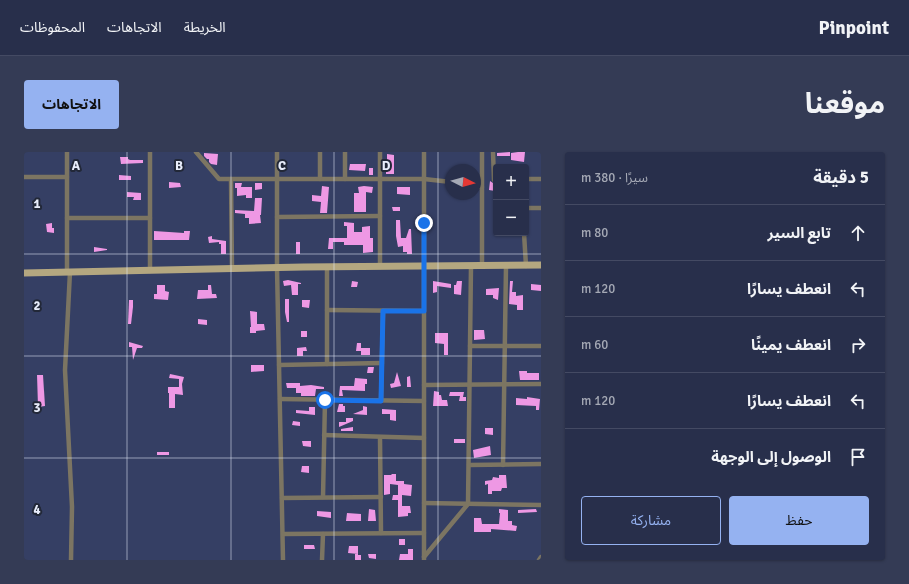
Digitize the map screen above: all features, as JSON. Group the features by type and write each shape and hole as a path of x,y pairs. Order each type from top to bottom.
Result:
{"main road":[{"path":"24,273 327,267 541,266"}],"street":[{"path":"67,152 69,272 65,370 72,507 71,560"},
{"path":"150,152 150,271"},
{"path":"196,152 219,179 424,179 445,181"},
{"path":"278,152 277,268 283,560"},
{"path":"320,152 320,179"},
{"path":"344,152 345,179"},
{"path":"380,152 380,267"},
{"path":"424,152 424,558"},
{"path":"482,152 482,266"},
{"path":"493,152 493,164"},
{"path":"24,178 67,178"},
{"path":"231,179 232,269"},
{"path":"529,180 541,179"},
{"path":"529,208 541,208"},
{"path":"277,217 380,216"},
{"path":"67,218 150,218"},
{"path":"524,236 526,266"},
{"path":"424,558 468,504 470,266"},
{"path":"503,465 506,266"},
{"path":"327,267 327,364"},
{"path":"327,310 424,311"},
{"path":"381,401 383,311"},
{"path":"470,346 541,346"},
{"path":"279,365 382,363"},
{"path":"424,385 541,384"},
{"path":"280,399 424,401"},
{"path":"323,497 325,400"},
{"path":"324,435 380,438 424,438"},
{"path":"380,438 381,533"},
{"path":"469,465 541,464"},
{"path":"282,498 381,497"},
{"path":"424,503 541,505"},
{"path":"283,534 424,533"},
{"path":"322,560 323,534"}],"building":[{"path":"510,152 510,156 497,156 497,153"},
{"path":"525,152 524,162 511,160 511,153"},
{"path":"204,153 218,154 217,165 211,164 209,159 204,156"},
{"path":"387,154 394,155 394,174 386,174"},
{"path":"120,157 128,157 130,160 143,160 143,163 121,164"},
{"path":"350,164 366,164 365,171 349,170"},
{"path":"369,168 373,168 373,175 369,175"},
{"path":"119,175 131,176 131,180 119,180"},
{"path":"490,181 493,183 493,191 489,190"},
{"path":"169,182 180,183 181,187 169,188"},
{"path":"235,183 242,183 241,187 252,187 252,198 246,198 246,195 237,196 237,188 235,188"},
{"path":"255,183 262,183 262,189 255,190"},
{"path":"322,186 329,187 327,213 320,213 321,202 312,201 312,195 321,196"},
{"path":"358,187 373,187 372,193 366,192 366,212 354,212 354,193 359,193"},
{"path":"397,187 410,187 410,195 397,194"},
{"path":"127,192 141,193 141,200 133,200 134,197 127,197"},
{"path":"255,198 262,198 260,215 261,223 249,224 249,218 245,218 245,214 235,213 235,210 254,211"},
{"path":"392,207 400,207 400,211 393,211"},
{"path":"396,220 400,220 401,238 406,238 409,229 411,229 412,254 403,252 403,246 398,247"},
{"path":"344,222 354,223 354,232 362,232 362,227 370,226 370,238 373,238 373,252 363,253 363,245 344,245 344,242 333,242 333,249 328,249 329,238 347,238 347,226 344,226"},
{"path":"52,223 54,233 47,232 46,224"},
{"path":"154,231 184,233 184,231 190,231 189,240 154,240"},
{"path":"212,236 212,239 226,241 226,254 221,254 221,244 219,244 219,242 209,243 208,237"},
{"path":"296,242 300,242 300,254 296,254"},
{"path":"94,247 107,249 107,250 94,252"},
{"path":"288,280 301,283 298,284 298,295 292,295 291,285 284,286 283,281"},
{"path":"352,281 358,282 357,287 351,287"},
{"path":"433,281 451,284 451,288 437,286 437,292 433,293"},
{"path":"457,281 462,281 461,295 454,294 454,285 456,285"},
{"path":"510,281 513,281 512,292 516,292 516,296 523,295 523,310 517,310 517,305 509,304"},
{"path":"531,284 541,285 541,291 531,290"},
{"path":"157,285 165,285 165,291 169,292 168,300 154,299 154,294 157,294"},
{"path":"208,285 211,285 212,294 216,294 217,298 197,299 198,290 208,290"},
{"path":"499,288 498,300 493,298 493,295 486,295 486,289"},
{"path":"285,299 289,299 289,322 287,322 285,312"},
{"path":"129,300 133,300 131,324 128,324"},
{"path":"302,300 310,300 309,308 302,307"},
{"path":"250,311 257,312 257,324 264,324 265,330 250,333"},
{"path":"198,319 207,320 207,325 198,324"},
{"path":"474,330 484,330 485,339 474,340"},
{"path":"301,331 307,331 307,337 301,337"},
{"path":"435,333 448,333 448,355 444,355 444,344 435,343"},
{"path":"129,342 143,346 142,348 137,348 133,360 132,347 129,347"},
{"path":"357,343 361,343 361,351 356,351"},
{"path":"306,347 307,351 303,351 303,356 297,356 297,348"},
{"path":"361,348 370,348 370,355 361,355"},
{"path":"251,365 264,365 264,371 251,372"},
{"path":"368,367 374,367 373,373 367,373"},
{"path":"519,371 539,373 539,380 520,380"},
{"path":"397,372 401,386 391,388 390,384 394,383"},
{"path":"170,374 184,377 182,384 183,395 175,394 175,408 169,408 168,387 179,387 179,379 169,378"},
{"path":"37,375 43,375 45,406 38,407"},
{"path":"410,376 411,387 407,387 407,377"},
{"path":"355,378 367,379 365,391 342,390 343,396 339,396 340,386 354,386"},
{"path":"286,383 300,383 300,386 311,385 324,387 324,389 316,389 315,396 301,396 301,393 296,393 296,388 287,388"},
{"path":"434,391 439,392 442,400 447,400 448,406 433,406"},
{"path":"450,392 464,392 463,397 466,397 466,401 459,401 460,396 449,396"},
{"path":"527,397 540,399 539,410 536,410 536,406 516,405 516,398 527,399"},
{"path":"339,404 343,404 343,406 345,406 345,412 337,412"},
{"path":"363,406 367,407 367,415 353,414 363,410"},
{"path":"309,407 315,407 315,415 296,413 296,410 309,411"},
{"path":"382,409 396,410 396,421 390,420 390,414 382,414"},
{"path":"346,418 353,418 353,421 339,427 339,422 346,422"},
{"path":"293,421 300,422 300,426 292,425"},
{"path":"353,427 353,431 341,431 341,429"},
{"path":"485,428 493,428 493,435 485,434"},
{"path":"454,439 465,439 465,443 454,443"},
{"path":"302,441 311,441 311,447 303,446"},
{"path":"490,446 491,455 474,458 473,450"},
{"path":"157,452 169,452 169,455 157,455"},
{"path":"302,466 309,466 309,473 301,472"},
{"path":"396,474 396,481 404,481 404,484 412,485 411,496 402,495 402,506 410,506 411,513 408,513 408,516 398,517 398,500 392,500 393,495 398,495 398,485 390,484 390,494 384,495 384,475"},
{"path":"499,475 506,475 507,488 502,488 501,491 492,491 492,494 488,494 488,484 485,485 485,481 492,480 493,477 499,478"},
{"path":"369,509 375,510 376,521 368,521"},
{"path":"499,509 508,510 508,521 512,521 512,525 517,526 516,531 491,529 491,532 474,532 474,518 481,518 482,524 499,524"},
{"path":"536,509 537,512 518,513 518,510"},
{"path":"317,511 331,512 331,518 317,516"},
{"path":"347,513 361,514 361,521 346,521"},
{"path":"399,539 405,539 405,545 399,545"},
{"path":"304,545 314,545 315,549 304,549"},
{"path":"349,546 358,546 358,554 348,553"},
{"path":"408,549 413,549 413,560 399,560 400,554 408,554"},
{"path":"355,554 361,555 361,560 355,560"},
{"path":"368,554 376,554 376,559 369,558"}],"route":[{"path":"325,400 381,401 383,311 424,311 424,223"}]}
